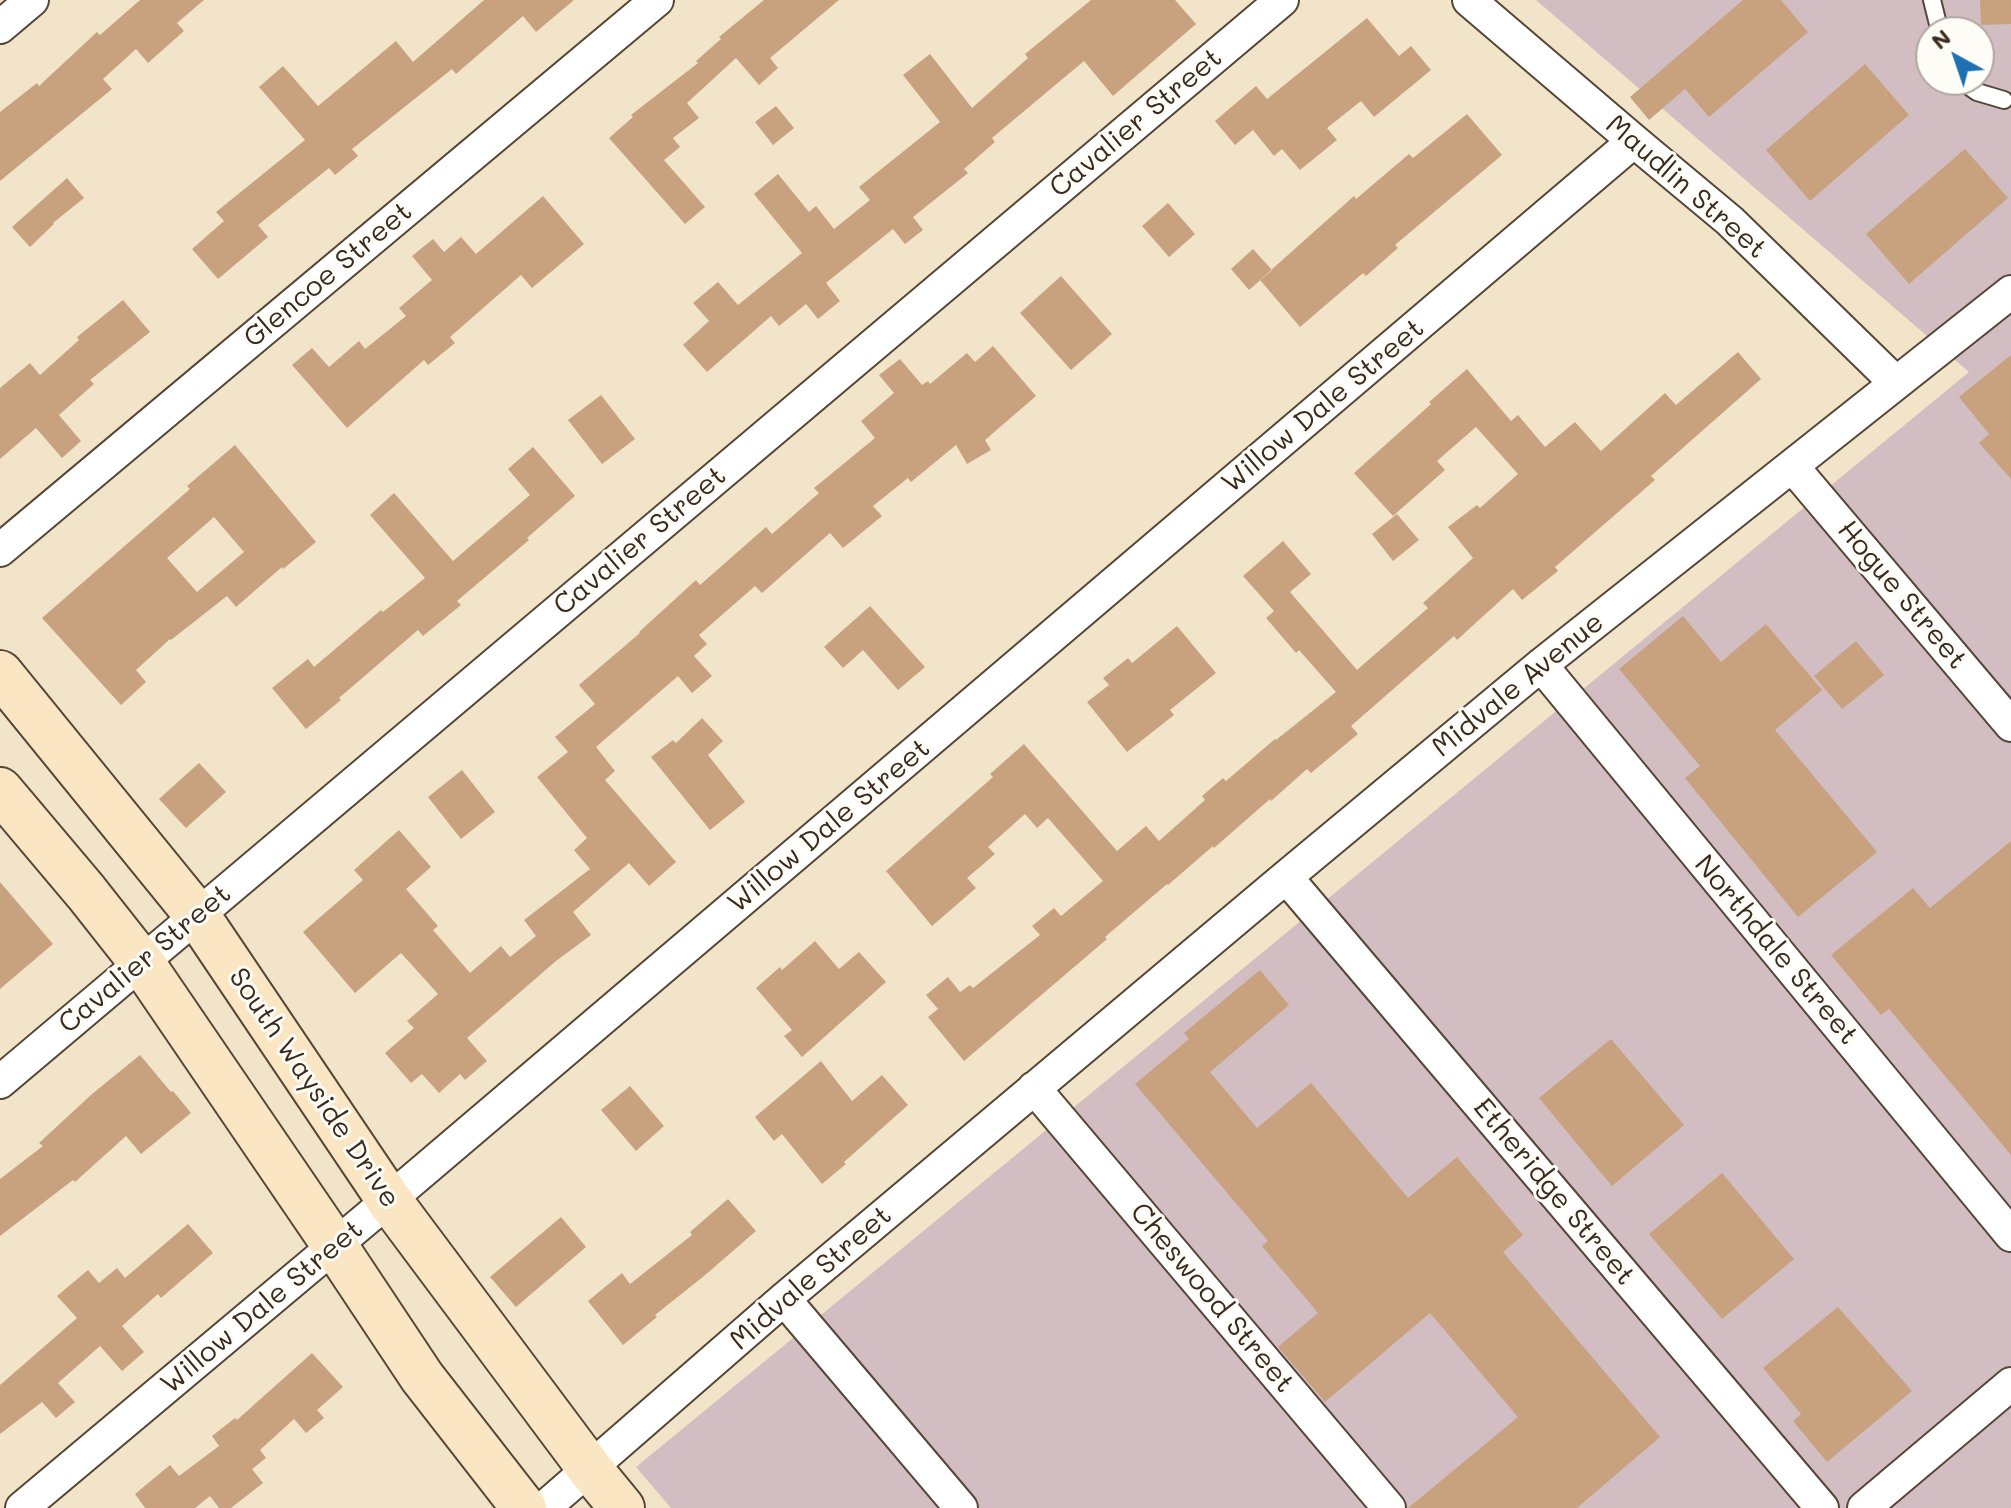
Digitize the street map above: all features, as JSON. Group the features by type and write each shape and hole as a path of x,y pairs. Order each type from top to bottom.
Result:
{"main road":[{"name":"South Wayside Drive","path":"0,673 197,915 389,1200 622,1508"},
{"path":"0,790 142,963 422,1377 524,1508"}],"street":[{"path":"0,27 32,0"},
{"name":"Glencoe Street","path":"0,550 657,0"},
{"name":"Cavalier Street","path":"0,1082 1282,0"},
{"name":"Maudlin Street","path":"1469,0 1730,221 1896,383"},
{"name":"Willow Dale Street","path":"22,1508 335,1246 1634,141"},
{"name":"Midvale Avenue","path":"1034,1088 1541,665 2011,292"},
{"name":"Hogue Street","path":"1792,466 2011,725"},
{"name":"Northdale Street","path":"1541,665 2011,1235"},
{"name":"Etheridge Street","path":"1286,877 1822,1508"},
{"name":"Midvale Street","path":"590,1469 784,1299 1034,1088"},
{"name":"Cheswood Street","path":"1034,1088 1389,1508"},
{"path":"784,1299 961,1508"},
{"path":"1864,1508 2011,1384"},
{"path":"544,1508 590,1469"}],"lane":[{"path":"1990,96 2004,100"}],"shaded area":[{"path":"1536,0 2011,0 2011,1508 671,1508 636,1467 1969,372"}],"building":[{"path":"140,0 204,0 177,23 184,31 148,63 136,49 103,79 112,89 0,181 0,112 37,83 39,86 97,32 100,35"},
{"path":"484,0 574,0 536,32 523,16 456,74 452,69 352,149 358,156 335,175 329,168 258,225 268,237 218,279 192,249 224,221 216,212 305,140 259,87 283,66 318,106 396,41 413,62"},
{"path":"764,0 839,0 770,58 778,68 759,85 736,58 687,103 699,118 673,138 680,147 664,160 705,207 685,224 609,138 633,117 631,115 698,63 696,61 721,39 719,37"},
{"path":"1091,0 1175,0 1196,24 1113,96 1084,61 992,138 995,142 964,169 968,173 913,217 923,230 905,244 893,229 826,283 840,301 818,319 806,304 779,326 771,316 707,372 683,345 709,321 693,303 718,282 738,305 802,253 754,194 778,174 809,212 816,206 834,229 870,200 859,187 940,122 903,75 930,54 972,108 1028,58 1025,54"},
{"path":"1743,0 1781,0 1808,32 1709,117 1685,89 1649,120 1630,97"},
{"path":"1980,0 2011,0 2011,24 1995,25 1995,16 1981,16"},
{"path":"1367,18 1399,56 1411,46 1431,70 1374,117 1361,101 1327,128 1337,140 1300,170 1282,149 1274,156 1253,130 1235,145 1215,121 1256,86 1267,99"},
{"path":"1865,64 1909,115 1810,201 1766,150"},
{"path":"776,106 794,128 773,145 755,122"},
{"path":"1467,114 1502,155 1395,245 1398,248 1366,276 1363,273 1300,327 1260,280 1354,196 1356,199 1409,154 1413,158"},
{"path":"1965,149 2008,198 1909,284 1866,234"},
{"path":"67,178 84,198 30,247 12,227"},
{"path":"543,196 584,244 532,288 521,275 450,337 455,343 428,365 424,360 347,428 292,365 312,348 329,367 359,341 365,349 406,316 399,308 432,280 412,256 433,239 444,252 461,237 476,254"},
{"path":"1168,203 1195,234 1169,257 1142,226"},
{"path":"1253,249 1272,270 1249,290 1231,269"},
{"path":"1061,276 1112,334 1071,370 1020,313"},
{"path":"123,300 150,332 90,380 94,384 59,415 81,441 62,458 36,428 0,459 0,388 30,363 40,375 79,340 77,337"},
{"path":"993,346 1036,396 985,440 991,450 967,464 956,445 911,482 908,478 873,506 882,516 843,548 830,533 762,593 755,586 699,635 707,644 694,656 712,676 692,693 678,676 596,747 615,771 605,780 676,862 649,886 629,863 573,912 591,935 467,1038 487,1061 465,1080 460,1074 439,1093 422,1074 411,1083 385,1053 414,1028 407,1021 438,994 401,953 355,993 303,932 363,880 354,870 399,830 431,867 406,889 438,926 433,930 470,973 501,946 510,957 536,936 524,920 590,869 574,850 587,838 537,777 568,752 555,737 595,704 579,685 696,580 700,585 766,527 772,534 819,493 814,488 875,438 861,421 894,393 879,375 900,359 922,385 928,381 930,384 967,353 975,362"},
{"path":"1738,352 1761,379 1651,476 1655,480 1555,567 1558,571 1522,600 1513,589 1457,640 1454,636 1351,726 1358,734 1311,773 1307,769 1167,884 964,1061 928,1017 938,1009 926,995 948,977 960,992 970,985 973,988 1040,935 1032,926 1054,908 1061,916 1103,881 1048,818 1037,828 1025,814 988,847 995,854 967,878 976,888 932,926 886,871 993,777 990,774 1024,744 1117,851 1146,826 1159,841 1205,800 1202,796 1223,778 1226,781 1336,692 1266,618 1274,611 1243,576 1283,541 1311,574 1290,592 1357,670 1428,608 1423,603 1473,558 1448,527 1477,505 1480,508 1518,474 1476,427 1437,461 1445,470 1393,516 1354,473 1467,369 1511,421 1518,415 1545,447 1575,422 1601,451 1665,393 1676,405"},
{"path":"2011,355 2011,479 1979,443 1989,434 1959,397"},
{"path":"601,395 635,439 602,464 568,420"},
{"path":"235,445 316,542 236,607 227,596 170,639 136,670 146,682 121,705 42,618 190,489 187,486","holes":["214,517 244,552 197,592 167,558"]},
{"path":"533,447 575,496 457,601 461,605 423,636 418,630 306,729 272,688 308,659 314,667 381,610 383,612 425,578 370,515 394,493 453,561 530,495 508,469"},
{"path":"1397,514 1419,540 1393,561 1372,534"},
{"path":"870,606 925,667 898,690 863,650 843,668 824,647"},
{"path":"1683,616 1721,662 1766,624 1822,690 1775,730 1877,852 1798,917 1685,778 1700,766 1619,669"},
{"path":"1177,626 1216,673 1170,710 1174,715 1127,752 1087,702 1109,685 1103,678 1128,658 1132,663"},
{"path":"1856,641 1884,675 1842,709 1814,676"},
{"path":"702,718 723,741 708,755 745,802 710,830 651,757 673,740 676,743"},
{"path":"199,763 226,792 186,828 159,799"},
{"path":"462,770 495,812 461,839 428,797"},
{"path":"2011,841 2011,1155 1889,1009 1881,1015 1831,955 1913,888 1930,908"},
{"path":"0,882 53,944 0,989"},
{"path":"815,941 839,969 859,952 886,982 802,1057 784,1036 792,1030 756,988"},
{"path":"1260,970 1289,1005 1210,1072 1257,1128 1311,1083 1408,1198 1457,1157 1523,1235 1503,1252 1660,1437 1577,1508 1408,1508 1518,1417 1430,1313 1325,1402 1278,1347 1318,1313 1262,1246 1268,1241 1135,1084 1189,1039 1184,1033"},
{"path":"1611,1039 1684,1125 1612,1186 1539,1098"},
{"path":"140,1055 191,1113 141,1154 126,1136 75,1182 73,1180 0,1236 0,1179 43,1146 39,1143"},
{"path":"821,1061 852,1101 882,1075 908,1105 822,1184 782,1134 774,1141 755,1117"},
{"path":"630,1086 664,1126 636,1151 601,1110"},
{"path":"1722,1173 1794,1259 1722,1319 1649,1234"},
{"path":"728,1199 756,1231 623,1345 588,1301 622,1273 630,1284 692,1235 690,1232"},
{"path":"561,1217 586,1247 516,1307 490,1277"},
{"path":"188,1224 213,1253 161,1298 158,1294 122,1326 144,1352 122,1371 100,1346 58,1383 75,1402 56,1418 42,1402 0,1434 0,1385 77,1318 57,1296 88,1270 99,1283 117,1268 125,1278"},
{"path":"1838,1307 1912,1391 1827,1462 1793,1421 1801,1414 1763,1368"},
{"path":"312,1353 343,1387 317,1410 324,1418 306,1433 294,1419 260,1450 266,1458 252,1469 263,1483 231,1508 219,1508 210,1496 195,1508 145,1508 135,1494 170,1465 179,1476 219,1446 212,1436 235,1418 237,1420"}]}
